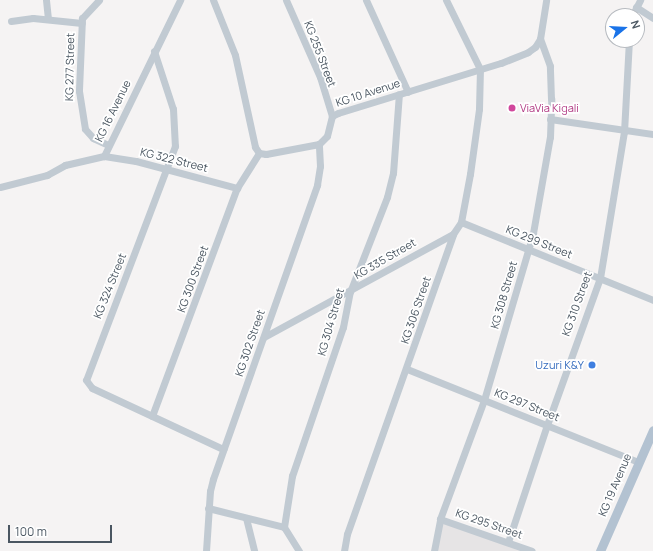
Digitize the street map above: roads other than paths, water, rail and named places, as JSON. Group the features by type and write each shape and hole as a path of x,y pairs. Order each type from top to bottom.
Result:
{"main road":[{"name":"KG 19 Avenue","path":"600,551 653,430"}],"street":[{"path":"46,0 48,19"},
{"path":"11,21 48,19 82,23 85,14 99,0"},
{"name":"KG 16 Avenue","path":"0,187 47,175 65,165 104,156 108,145 180,0"},
{"path":"213,0 235,55 255,147 259,153 266,154 320,144"},
{"name":"KG 255 Street","path":"286,0 320,78 332,116"},
{"path":"366,0 408,92"},
{"path":"446,0 480,69"},
{"path":"540,39 546,0"},
{"path":"640,0 636,7 653,18"},
{"name":"KG 277 Street","path":"82,23 79,90 85,129 93,138 108,145"},
{"name":"KG 10 Avenue","path":"320,144 326,136 332,116 480,69 528,52 536,47 540,39"},
{"name":"KG 308 Street","path":"434,551 440,519 484,400 529,249 541,192 550,119 550,66 540,39"},
{"name":"KG 310 Street","path":"508,542 546,425 600,278 624,132 629,48"},
{"name":"KG 324 Street","path":"154,51 175,119 175,146 168,169 86,375 86,380 92,388 223,450"},
{"name":"KG 306 Street","path":"344,551 347,534 407,369 453,234 461,222 479,109 480,69"},
{"name":"KG 304 Street","path":"284,527 292,476 343,327 350,292 387,197 393,172 399,94"},
{"path":"550,119 624,132 653,134"},
{"name":"KG 302 Street","path":"206,551 210,491 223,450 317,185 320,166 320,144"},
{"name":"KG 300 Street","path":"152,416 237,188 259,153"},
{"name":"KG 322 Street","path":"104,156 168,169 237,188"},
{"name":"KG 299 Street","path":"461,222 653,300"},
{"name":"KG 335 Street","path":"264,337 350,292 453,234"},
{"name":"KG 297 Street","path":"407,369 638,462"},
{"path":"208,508 284,527 299,551"},
{"path":"246,518 254,551"},
{"name":"KG 295 Street","path":"440,519 532,551"}],"place":[{"name":"ViaVia Kigali","path":"512,108"},
{"name":"Uzuri K&Y","path":"592,365"}]}
